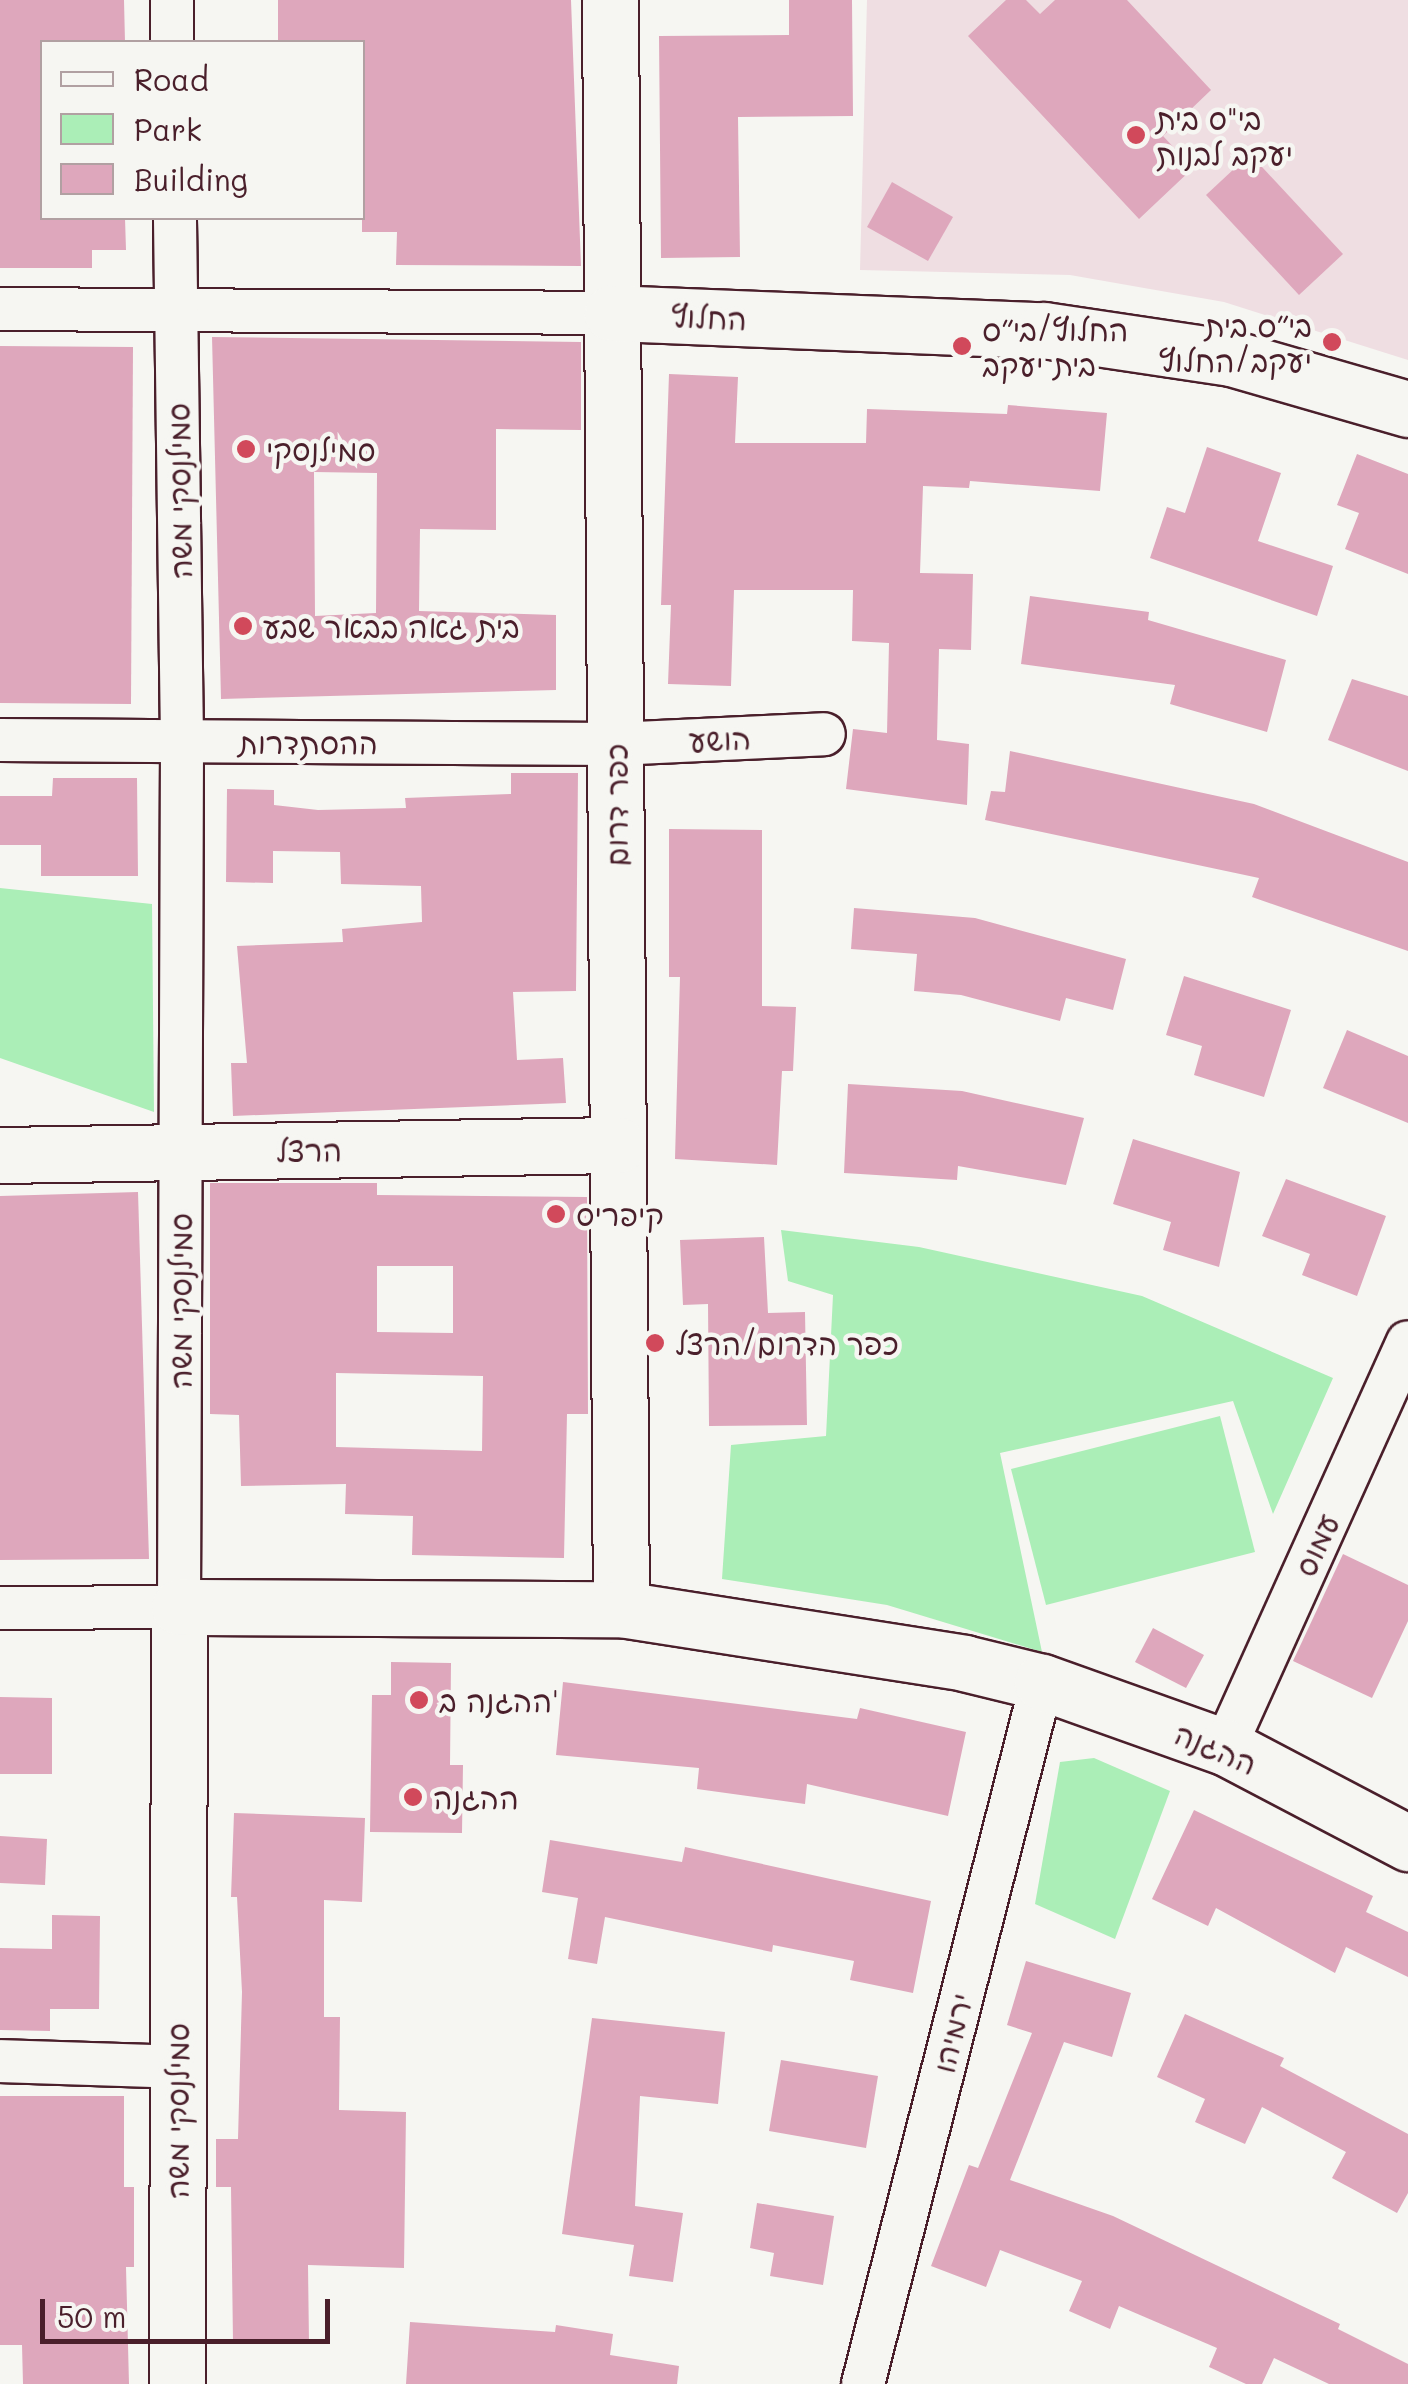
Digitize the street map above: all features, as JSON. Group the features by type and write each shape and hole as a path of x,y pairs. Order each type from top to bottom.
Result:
{"street":[{"path":"172,0 172,40"},
{"name":"כפר דרום","path":"610,0 621,1610"},
{"name":"סמילנסקי משה","path":"175,220 182,741 176,2384"},
{"name":"החלוץ","path":"0,309 612,314 1044,330 1231,358 1408,409"},
{"name":"הושע","path":"615,744 824,734"},
{"name":"ההסתדרות","path":"0,740 615,744"},
{"name":"הרצל","path":"0,1155 618,1145"},
{"name":"עמוס","path":"1225,1747 1408,1342"},
{"name":"ההגנה","path":"0,1608 621,1610 886,1648 1042,1682 1225,1747 1408,1843"},
{"name":"ירמיהו","path":"863,2384 1042,1682"},
{"path":"0,2061 178,2067"}],"shaded area":[{"name":"בי\"ס בית יעקב לבנות","path":"867,0 1408,0 1408,360 1224,302 1070,275 860,270"}],"green space":[{"path":"0,888 152,904 154,1112 0,1058"},
{"path":"781,1230 919,1247 1142,1296 1333,1378 1273,1514 1233,1401 1000,1453 1042,1652 887,1605 722,1579 731,1445 826,1436 833,1295 788,1281"},
{"path":"1220,1416 1255,1552 1046,1605 1011,1469"},
{"path":"1094,1758 1170,1791 1115,1939 1035,1904 1060,1762"}],"building":[{"path":"0,0 124,0 125,40 40,40 40,220 125,220 126,250 92,250 92,268 0,268"},
{"path":"278,0 571,0 581,266 396,265 397,232 362,232 365,40 278,40"},
{"path":"789,0 852,0 853,116 738,117 740,257 661,258 659,36 789,35"},
{"path":"1006,0 1026,0 1040,14 1055,0 1127,0 1211,90 1163,136 1193,168 1139,219 968,36"},
{"path":"1250,154 1343,254 1299,295 1206,195"},
{"path":"892,182 953,217 928,261 867,227"},
{"path":"212,337 581,342 581,430 496,429 496,530 420,529 419,611 556,615 556,690 221,699","holes":["314,472 377,473 376,613 315,616"]},
{"path":"0,346 133,347 131,704 0,703"},
{"path":"669,374 738,377 735,443 866,443 867,409 1007,414 1008,405 1107,413 1100,491 970,481 969,488 923,486 920,573 973,574 971,650 939,649 937,740 969,744 967,805 846,789 853,729 887,733 889,643 852,641 853,590 734,590 731,686 668,684 671,605 661,605"},
{"path":"1207,447 1281,473 1258,541 1333,566 1317,616 1150,558 1167,507 1185,513"},
{"path":"1357,454 1408,474 1408,574 1345,549 1359,513 1337,505"},
{"path":"1030,596 1149,612 1148,620 1286,660 1267,732 1170,704 1175,685 1021,664"},
{"path":"1352,679 1408,696 1408,771 1328,740"},
{"path":"1010,751 1254,804 1408,862 1408,951 1252,897 1259,878 985,820 991,791 1005,792"},
{"path":"511,773 578,773 576,991 513,992 517,1060 563,1058 566,1103 233,1116 231,1063 247,1063 237,946 343,942 342,929 422,922 421,886 341,884 340,852 273,851 273,883 226,882 227,789 274,790 274,805 318,810 406,808 405,798 511,794"},
{"path":"53,778 137,778 138,876 41,876 41,845 0,845 0,796 52,796"},
{"path":"669,829 762,830 762,1006 796,1007 793,1071 782,1071 777,1165 675,1159 680,977 669,977"},
{"path":"854,908 975,918 1126,959 1113,1010 1066,998 1060,1021 961,995 914,991 917,954 851,949"},
{"path":"1184,976 1291,1010 1264,1097 1194,1075 1202,1046 1166,1035"},
{"path":"1347,1030 1408,1056 1408,1123 1323,1088"},
{"path":"848,1084 962,1091 1084,1118 1066,1185 958,1166 957,1180 844,1173"},
{"path":"1133,1139 1240,1172 1219,1267 1163,1250 1171,1222 1113,1204"},
{"path":"1286,1179 1386,1216 1357,1296 1302,1275 1310,1254 1262,1236"},
{"path":"210,1183 377,1183 377,1195 587,1197 588,1414 567,1414 564,1558 412,1555 413,1516 345,1514 346,1484 241,1486 239,1415 210,1414","holes":["377,1266 453,1266 453,1333 377,1332","336,1373 483,1376 482,1451 336,1447"]},
{"path":"138,1192 149,1559 0,1560 0,1196"},
{"path":"764,1237 768,1313 805,1312 807,1425 709,1426 708,1304 683,1305 680,1240"},
{"path":"1343,1554 1408,1585 1408,1621 1372,1698 1293,1661"},
{"path":"1153,1628 1204,1655 1186,1688 1135,1662"},
{"path":"391,1662 451,1663 450,1765 463,1765 462,1833 370,1832 372,1695 391,1695"},
{"path":"563,1682 857,1719 860,1708 966,1732 948,1816 807,1784 805,1804 697,1789 699,1768 556,1755"},
{"path":"0,1697 52,1698 52,1774 0,1774"},
{"path":"1194,1810 1373,1896 1366,1912 1408,1932 1408,1977 1346,1947 1335,1973 1216,1908 1208,1926 1152,1899"},
{"path":"234,1813 365,1818 362,1902 324,1900 324,2017 340,2017 339,2110 406,2112 404,2268 308,2265 309,2343 233,2343 231,2187 216,2187 216,2139 238,2139 242,1992 237,1897 231,1897"},
{"path":"0,1836 47,1839 45,1885 0,1883"},
{"path":"550,1840 682,1862 685,1847 931,1901 913,1993 850,1980 854,1961 773,1945 772,1952 605,1917 597,1964 568,1959 578,1898 542,1892"},
{"path":"52,1915 100,1916 99,2009 50,2009 50,2031 0,2030 0,1948 52,1949"},
{"path":"1026,1961 1131,1993 1112,2057 1064,2042 1010,2180 1113,2216 1340,2324 1338,2329 1408,2364 1408,2384 1329,2384 1274,2358 1262,2384 1246,2384 1209,2367 1217,2348 1119,2306 1110,2329 1069,2311 1082,2281 1000,2250 986,2287 931,2266 969,2165 978,2168 1032,2033 1007,2025"},
{"path":"1185,2014 1284,2058 1280,2066 1408,2134 1408,2193 1397,2213 1332,2178 1346,2152 1262,2107 1245,2144 1195,2122 1205,2099 1157,2077"},
{"path":"592,2018 725,2032 718,2104 640,2096 635,2206 683,2213 673,2282 629,2276 634,2245 562,2234"},
{"path":"781,2060 878,2076 866,2148 769,2131"},
{"path":"0,2096 124,2096 124,2187 134,2187 134,2267 126,2267 129,2384 23,2384 22,2345 0,2345"},
{"path":"757,2203 834,2216 823,2285 770,2276 774,2253 750,2248"},
{"path":"410,2322 555,2332 556,2325 613,2334 610,2355 679,2366 677,2384 406,2384"}],"place":[{"name":"בי\"ס בית יעקב לבנות","path":"1136,135"},
{"name":"בי״ס בית יעקב/החלוץ","path":"1332,342"},
{"name":"החלוץ/בי״ס בית יעקב","path":"962,346"},
{"name":"סמילנסקי","path":"246,449"},
{"name":"בית גאה בבאר שבע","path":"243,626"},
{"name":"קיפריס","path":"556,1214"},
{"name":"כפר הדרום/הרצל","path":"655,1343"},
{"name":"ההגנה ב'","path":"419,1700"},
{"name":"ההגנה","path":"413,1797"}]}
